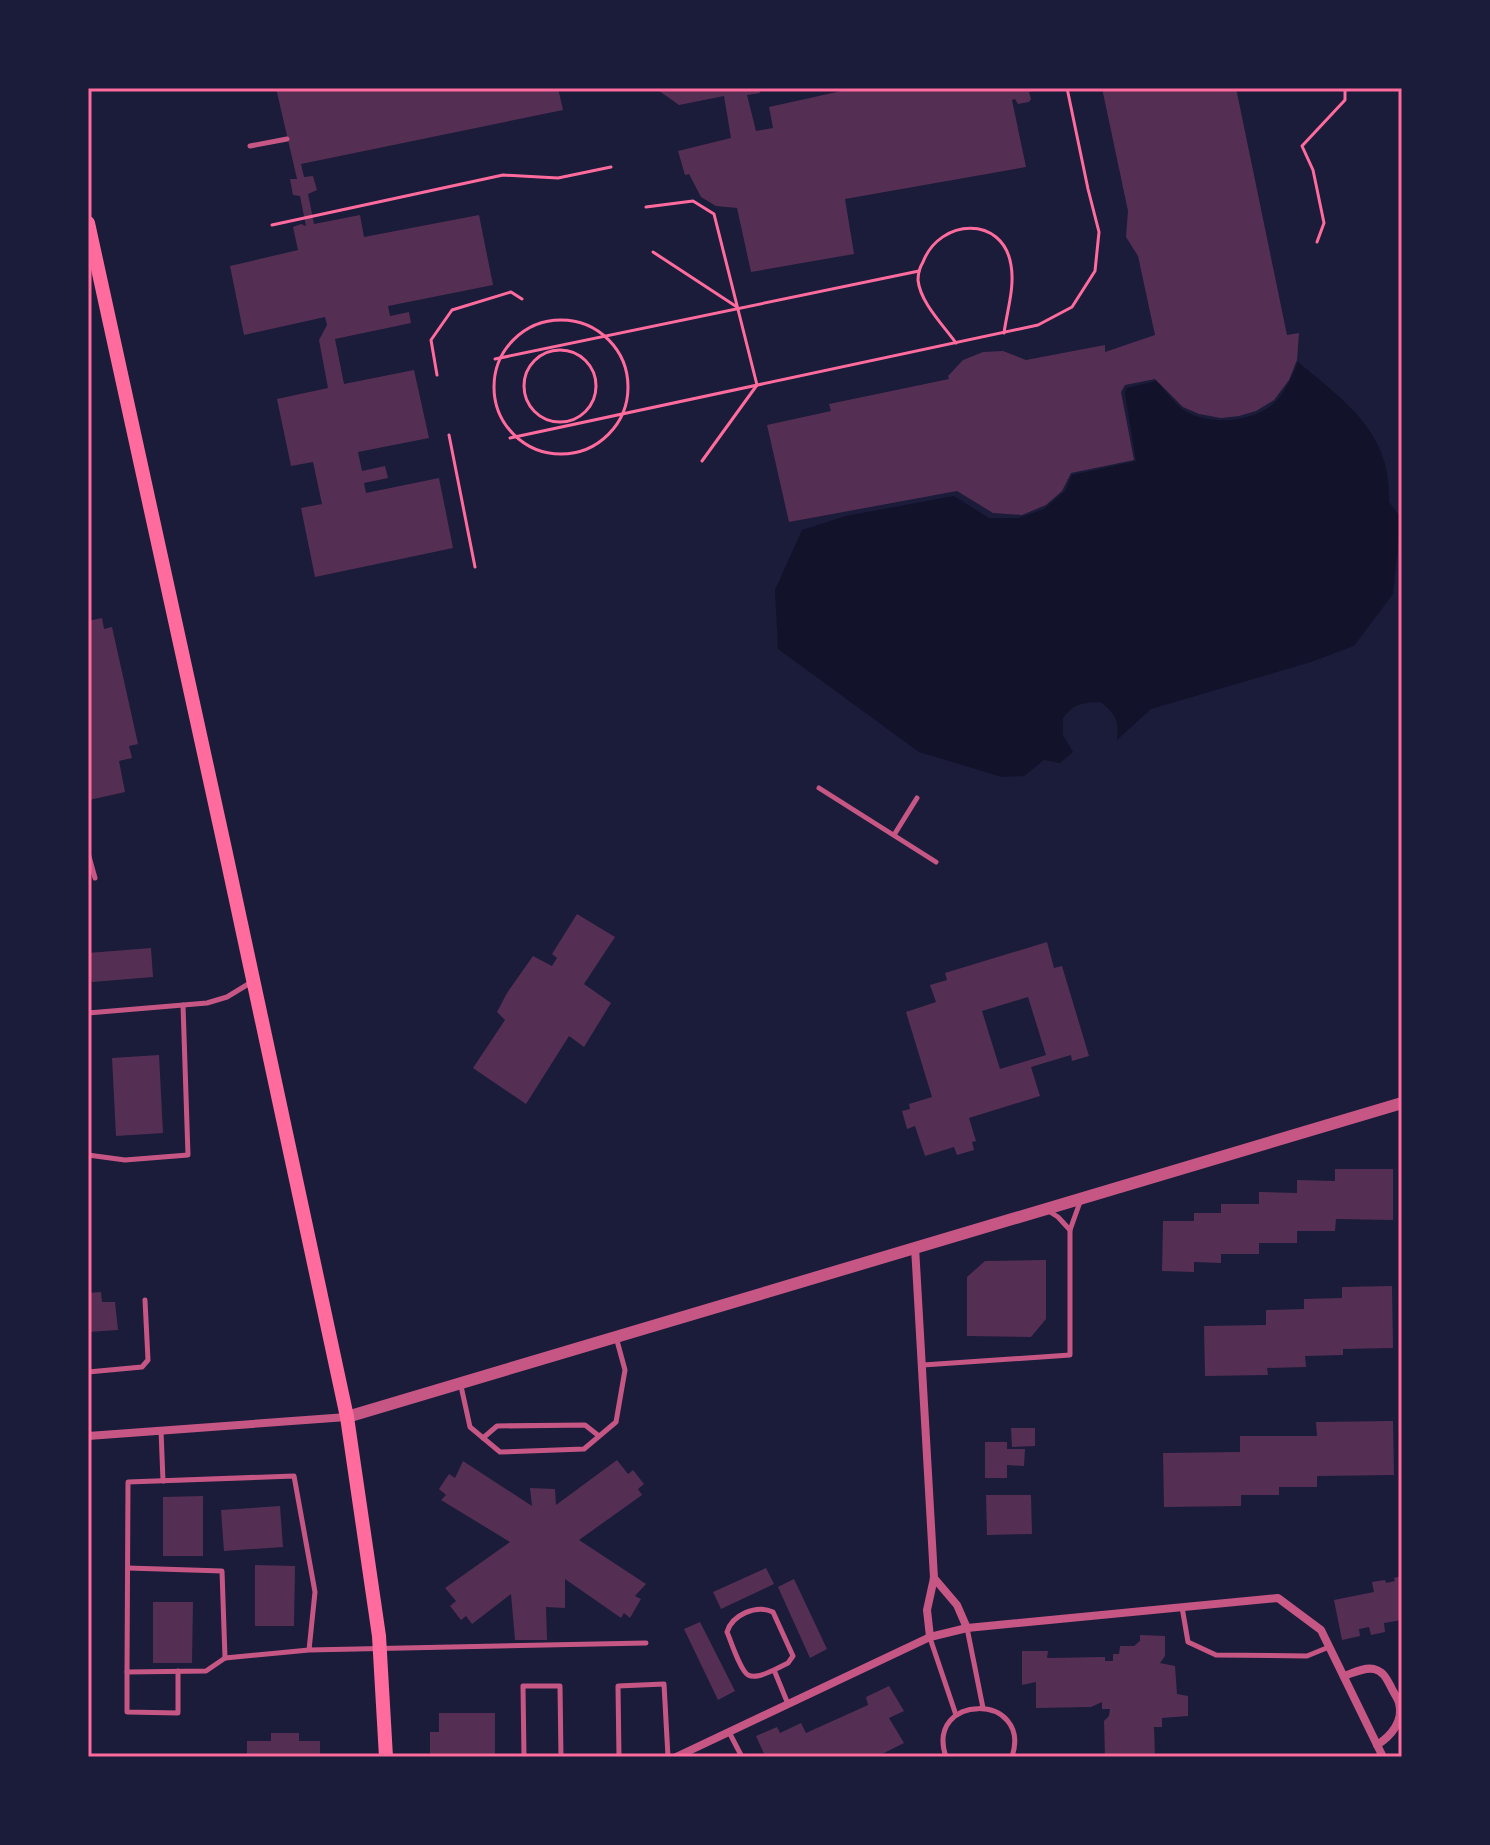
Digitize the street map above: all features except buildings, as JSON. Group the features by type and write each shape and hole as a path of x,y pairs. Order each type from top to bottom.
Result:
{"main road":[{"path":"88,223 347,1417 380,1647 386,1757"}],"street":[{"path":"88,1436 347,1417 1402,1103"},
{"path":"915,1247 934,1578 927,1610 930,1637"},
{"path":"934,1578 957,1605 967,1628"},
{"path":"676,1757 930,1637 967,1628 1278,1598 1321,1630 1383,1757"},
{"path":"1344,1676 1370,1668 1384,1673 1400,1704 1395,1728 1388,1738 1377,1745"}],"lane":[{"path":"250,146 287,139"},
{"path":"819,788 936,862"},
{"path":"894,835 917,798"},
{"path":"88,853 95,878"},
{"path":"88,1013 207,1003 227,997 253,981"},
{"path":"88,1155 125,1160 188,1155 183,1005"},
{"path":"922,1365 1070,1355 1070,1230 1081,1198"},
{"path":"1045,1208 1070,1230"},
{"path":"88,1372 142,1367 148,1360 145,1300"},
{"path":"460,1383 470,1427 500,1452 584,1449 616,1422 625,1370 616,1336"},
{"path":"483,1438 497,1426 585,1425 599,1436"},
{"path":"161,1430 163,1481"},
{"path":"178,1671 178,1713 127,1712 128,1482 294,1476 315,1592 309,1650"},
{"path":"128,1568 222,1571 225,1658"},
{"path":"1182,1607 1188,1642 1216,1655 1307,1656 1330,1647"},
{"path":"756,1609 773,1612 793,1656 788,1663 774,1670 759,1676 747,1675 727,1632 734,1618 756,1609"},
{"path":"967,1628 983,1708"},
{"path":"930,1637 956,1715"},
{"path":"127,1672 206,1671 225,1658 309,1650 646,1643"},
{"path":"774,1670 788,1704"},
{"path":"619,1757 618,1686 664,1684 668,1757"},
{"path":"524,1757 523,1686 560,1686 561,1757"},
{"path":"946,1757 943,1739 947,1726 956,1715 969,1709 983,1708 996,1712 1007,1721 1014,1733 1012,1757"},
{"path":"729,1732 742,1757"},
{"path":"146,1757 221,1757"}],"path":[{"path":"510,438 568,423 624,414 1004,333 1038,325 1072,307 1095,271 1099,232 1067,88"},
{"path":"1317,242 1324,223 1313,170 1302,146 1345,100 1345,88"},
{"path":"272,225 503,175 558,178 611,167"},
{"path":"646,207 693,201 714,214 757,385 702,461"},
{"path":"956,343 926,300 918,281 919,271 935,241 948,233 971,227 988,232 1004,245 1011,264 1012,284 1004,333"},
{"path":"653,252 739,308"},
{"path":"495,359 919,271"},
{"path":"437,375 431,340 452,310 511,292 522,299"},
{"path":"560,320 584,324 605,337 625,366 629,389 624,414 609,435 599,443 561,455 535,449 516,437 496,404 494,381 507,348 525,331 560,320"},
{"path":"573,354 576,342"},
{"path":"552,349 573,354 586,362 595,380 593,400 585,412 568,423 547,420 534,411 524,393 526,373 535,361 552,349"},
{"path":"525,353 535,361"},
{"path":"585,412 592,420"},
{"path":"544,431 547,420"},
{"path":"449,435 475,567"}],"shaded area":[{"path":"1298,362 1363,421 1383,457 1389,502 1401,518 1393,594 1354,646 1311,662 1151,709 1117,740 1117,723 1101,702 1079,705 1063,718 1063,735 1073,752 1060,763 1044,760 1024,776 1002,777 919,752 778,649 775,590 802,530 846,516 954,496 989,518 1019,518 1044,509 1065,491 1072,475 1136,461 1125,393 1127,388 1156,381 1182,409 1192,414 1215,420 1240,419 1263,411 1277,401"}]}
